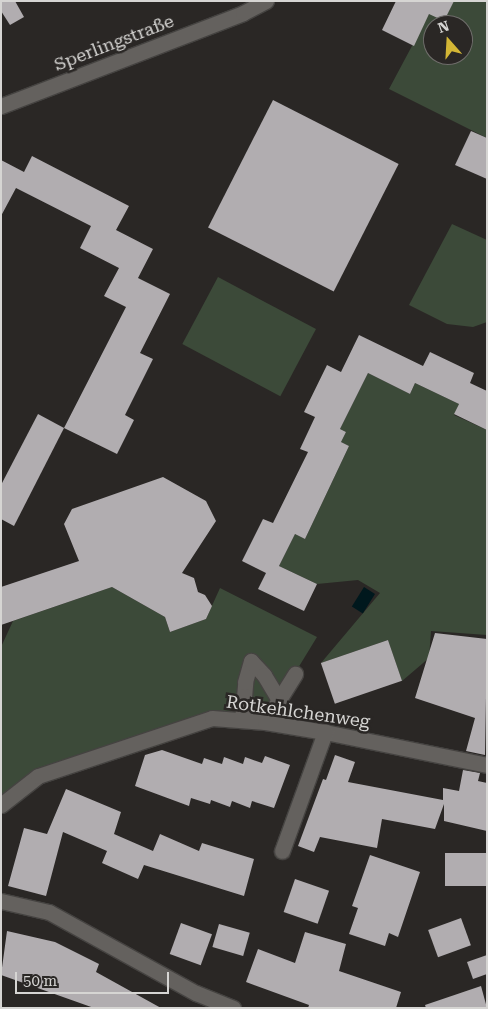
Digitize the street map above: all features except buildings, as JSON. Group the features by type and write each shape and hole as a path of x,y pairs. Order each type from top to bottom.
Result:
{"street":[{"name":"Sperlingstraße","path":"1,106 243,13 266,1"},
{"path":"242,720 245,682 251,662 264,675 279,700"},
{"path":"265,722 296,674"},
{"name":"Rotkehlchenweg","path":"1,805 38,776 212,718 265,722 325,732 487,765"},
{"path":"282,851 325,732"},
{"path":"1,901 49,912 196,993 232,1008"}],"green space":[{"path":"454,1 487,1 487,138 389,89 423,25 423,65 473,65 473,15 428,15"},
{"path":"452,224 487,240 487,322 473,327 447,324 409,305"},
{"path":"218,277 316,329 280,396 182,344"},
{"path":"368,373 410,394 415,383 459,404 454,415 487,430 487,635 431,631 429,658 402,681 388,640 321,663 380,593 358,580 317,584 279,566 295,534 305,539 349,446 341,442 346,432 340,429"},
{"path":"112,587 165,617 170,632 206,619 220,588 317,637 265,722 212,718 38,776 1,805 1,647 13,621"}],"water":[{"path":"364,587 375,594 363,613 352,607"}]}
